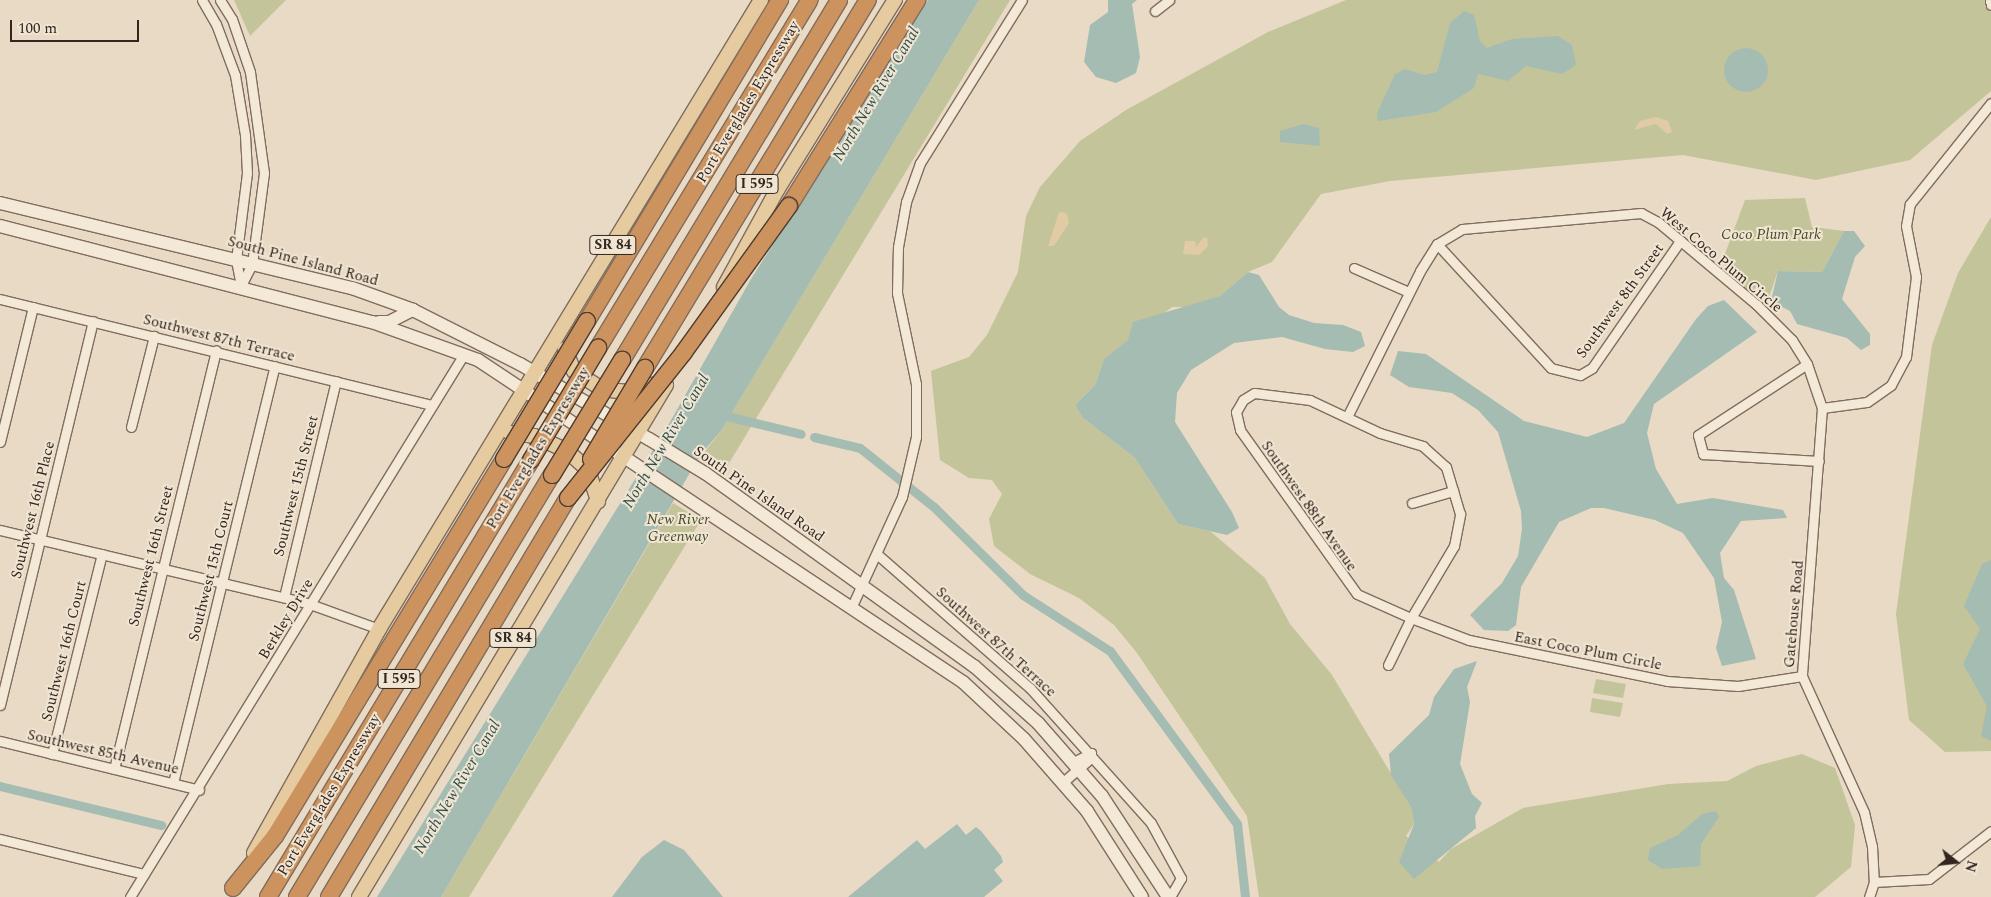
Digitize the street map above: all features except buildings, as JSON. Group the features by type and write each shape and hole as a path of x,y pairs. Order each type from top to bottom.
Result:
{"highway":[{"path":"231,892 275,836 780,0"},
{"name":"Port Everglades Expressway","path":"268,897 810,0"},
{"path":"297,897 839,0"},
{"name":"I 595","path":"329,897 645,368 868,0"},
{"path":"568,498 634,419 789,206 917,0"}],"main road":[{"name":"SR 84","path":"359,897 598,501 777,190 895,0"},
{"name":"SR 84","path":"231,892 379,629 527,390 755,3"},
{"name":"South Pine Island Road","path":"0,203 352,288 413,310 536,372 705,473 974,666 1038,723 1076,767 1134,841 1169,897"},
{"path":"0,226 241,286 372,322 464,354 527,390 635,468 689,500 852,606 963,682 1024,739 1087,811 1142,897"},
{"path":"372,322 389,322 413,310"},
{"path":"562,328 567,361 602,388 625,392 668,380"},
{"path":"492,445 509,433 523,433 566,450 588,470 598,501"}],"street":[{"path":"202,0 216,24 234,75 245,135 247,173 236,260 241,286"},
{"path":"220,0 232,19 250,72 261,133 264,173 252,264 241,286"},
{"path":"852,606 864,587 878,555 902,497 910,469 916,384 898,293 898,247 906,202 920,162 1022,0"},
{"path":"1155,11 1169,0"},
{"path":"1990,0 1991,5"},
{"path":"1822,408 1867,402 1891,385 1906,357 1916,277 1906,226 1910,204 1991,103"},
{"name":"West Coco Plum Circle","path":"1437,244 1462,229 1640,213 1680,241 1757,306 1792,340 1807,364 1822,408"},
{"name":"Southwest 8th Street","path":"1437,244 1551,368 1580,375 1592,368 1680,241"},
{"path":"1388,665 1411,618 1454,546 1460,514 1446,467 1423,446 1347,418 1409,292 1437,244"},
{"path":"1354,268 1409,292"},
{"name":"Southwest 87th Terrace","path":"0,299 216,350 432,405"},
{"path":"0,442 33,307"},
{"name":"Southwest 16th Place","path":"0,705 93,321"},
{"path":"131,427 154,336"},
{"name":"Southwest 16th Street","path":"114,769 216,350"},
{"name":"Berkley Drive","path":"130,897 199,790 310,604 464,354"},
{"path":"1807,364 1698,434 1703,454 1819,461"},
{"name":"Southwest 15th Court","path":"173,783 275,366"},
{"name":"Southwest 15th Street","path":"284,598 336,381"},
{"name":"Southwest 88th Avenue","path":"1347,418 1310,400 1280,393 1254,393 1243,400 1236,412 1240,430 1345,581 1375,602"},
{"name":"Gatehouse Road","path":"1822,408 1802,676 1864,812 1874,882 1869,897"},
{"path":"1412,503 1453,491"},
{"path":"0,530 162,567 310,604 379,629"},
{"name":"Southwest 16th Court","path":"52,754 102,554"},
{"name":"Southwest 87th Terrace","path":"878,555 1030,688 1091,753 1170,852 1181,878 1169,897"},
{"name":"East Coco Plum Circle","path":"1375,602 1411,618 1510,650 1667,681 1738,686 1802,676"},
{"name":"Southwest 85th Avenue","path":"0,741 199,790"},
{"path":"1062,783 1076,767 1091,758 1091,753"},
{"path":"1874,882 1929,879 1991,831"},
{"path":"0,839 144,874"}],"green space":[{"path":"234,0 286,0 250,36"},
{"name":"New River Greenway","path":"979,0 1010,0 723,473 699,459 721,431"},
{"path":"1346,0 1991,0 1991,91 1910,160 1816,180 1683,155 1390,181 1321,194 1272,262 1248,272 1220,296 1191,307 1172,307 1104,359 1095,385 1075,405 1083,418 1135,458 1178,524 1210,531 1265,578 1290,624 1332,675 1411,807 1414,824 1406,836 1439,862 1451,849 1523,808 1668,784 1727,781 1756,766 1802,754 1835,768 1855,825 1851,867 1815,897 1259,897 1247,816 1137,653 1114,625 1079,598 1030,574 994,546 989,519 1002,494 992,480 969,478 940,460 931,371 969,357 987,335 1018,272 1026,216 1040,187 1080,141 1126,110 1268,32"},
{"name":"Coco Plum Park","path":"1805,198 1812,227 1844,231 1822,272 1778,271 1765,309 1730,278 1732,272 1722,262 1745,200"},
{"path":"1991,217 1991,751 1945,752 1909,720 1896,614 1932,345 1958,273"},
{"name":"New River Greenway","path":"673,503 701,520 469,897 441,897"},
{"path":"1596,679 1626,684 1623,698 1593,693"},
{"path":"1592,698 1623,703 1620,717 1590,712"}],"sand":[{"path":"1656,117 1668,121 1672,132 1667,134 1656,124 1634,130 1640,121"},
{"path":"1059,212 1067,213 1069,223 1054,246 1048,246"},
{"path":"1207,237 1208,246 1199,255 1183,254 1185,241 1195,241 1196,247 1203,238"}],"water":[{"name":"North New River Canal","path":"928,0 979,0 721,431 701,454 441,897 377,897 666,429 751,279"},
{"path":"1108,0 1137,0 1132,4 1140,57 1136,73 1116,83 1096,77 1084,62 1090,25 1108,12"},
{"path":"1464,11 1474,15 1480,41 1487,48 1512,39 1558,36 1572,45 1576,65 1562,74 1526,66 1508,81 1478,74 1474,88 1436,112 1378,121 1377,113 1395,74 1405,69 1424,75 1437,72 1450,23"},
{"path":"1746,48 1758,52 1764,58 1768,70 1764,82 1758,88 1746,92 1734,88 1728,82 1724,70 1728,58 1734,52"},
{"path":"1303,124 1319,128 1320,146 1280,142 1280,131"},
{"path":"1844,231 1854,231 1865,246 1855,257 1842,299 1870,334 1870,345 1861,350 1847,338 1797,324 1790,311 1771,301 1778,271 1822,272"},
{"path":"1248,272 1259,275 1279,307 1289,315 1314,323 1343,325 1361,332 1365,346 1353,352 1325,349 1282,337 1234,343 1191,370 1177,393 1175,422 1232,512 1239,528 1227,535 1178,524 1135,458 1083,418 1075,405 1095,385 1104,359 1128,340 1133,322 1220,296"},
{"path":"1724,300 1757,332 1654,404 1647,433 1656,469 1677,504 1713,498 1783,510 1787,518 1741,521 1720,553 1724,578 1734,590 1756,659 1722,666 1716,648 1722,622 1714,578 1683,533 1655,520 1604,508 1591,508 1559,522 1521,587 1516,625 1508,631 1484,630 1470,615 1502,583 1518,556 1522,529 1521,511 1498,432 1478,410 1452,393 1409,387 1390,375 1398,351 1426,354 1524,421 1587,437 1624,423 1696,319 1708,306"},
{"path":"1991,560 1991,741 1981,736 1987,706 1963,664 1980,629 1964,606 1982,564"},
{"path":"1477,661 1467,687 1470,702 1460,764 1472,794 1482,803 1475,816 1476,828 1414,879 1399,862 1414,824 1411,807 1391,775 1389,754 1429,715 1434,697 1454,669"},
{"path":"1716,811 1719,817 1701,844 1700,866 1662,869 1648,860 1650,848 1678,835 1702,814"},
{"path":"957,824 966,835 976,827 1001,856 1003,862 994,870 1003,881 984,897 848,897 917,840 925,849"},
{"path":"664,840 684,850 723,897 612,897 642,857"}],"waterway":[{"path":"718,414 801,434"},
{"path":"814,437 860,448 934,507 1023,595 1110,651 1237,824 1245,897"},
{"path":"0,786 161,825"}]}
